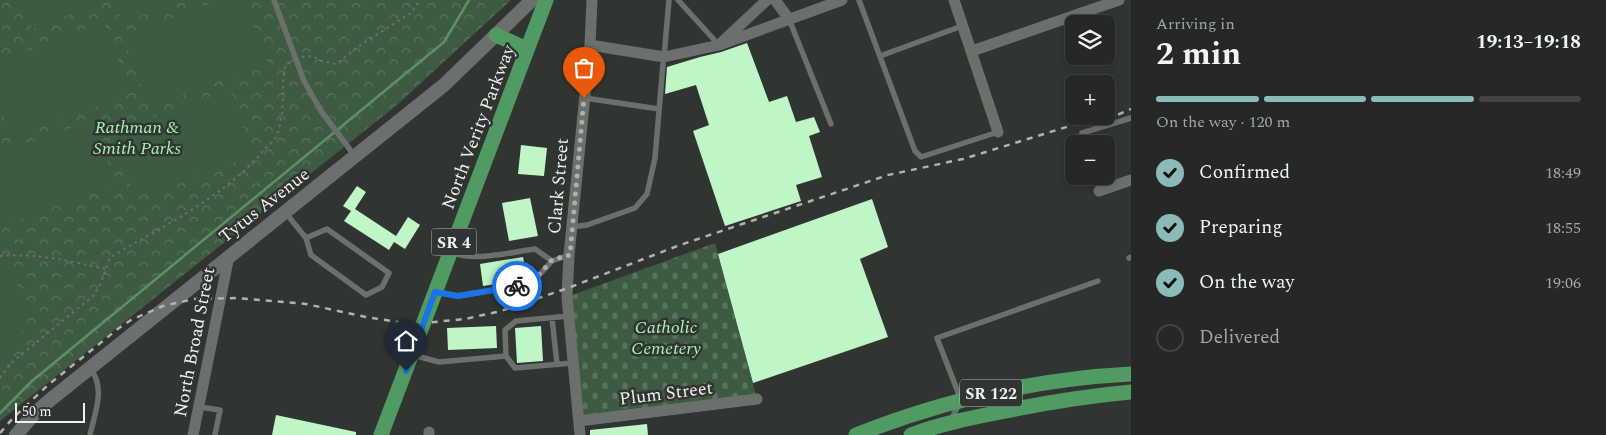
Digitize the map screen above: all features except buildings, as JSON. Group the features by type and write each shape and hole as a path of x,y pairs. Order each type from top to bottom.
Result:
{"main road":[{"name":"North Verity Parkway","path":"381,435 546,0"},
{"path":"496,35 528,49"},
{"name":"SR 122","path":"856,435 886,423 961,400 1056,381 1131,374"},
{"path":"911,435 951,422 1041,404 1092,395 1131,392"}],"street":[{"name":"Tytus Avenue","path":"16,435 42,407 444,86 532,0"},
{"name":"Clark Street","path":"580,435 567,297 590,46 592,0"},
{"path":"719,45 767,0"},
{"path":"775,0 789,19"},
{"path":"590,46 664,61 719,45 842,0"},
{"path":"954,0 998,132"},
{"path":"972,51 1116,0"},
{"path":"1099,191 1131,180"},
{"name":"North Broad Street","path":"193,435 229,256"},
{"name":"Plum Street","path":"579,421 757,399"}],"lane":[{"path":"274,0 304,81 321,111 356,156"},
{"path":"572,227 587,225 635,208 647,194 655,158 669,0"},
{"path":"678,0 719,45"},
{"path":"859,0 915,151 921,157 998,132"},
{"path":"789,19 831,124"},
{"path":"880,56 963,26"},
{"path":"584,98 659,109"},
{"path":"1082,133 1131,118"},
{"path":"285,212 306,238 311,255 366,295 382,287 389,273 327,229 306,238"},
{"path":"450,252 465,257 478,257 535,249 552,260"},
{"path":"435,292 458,296 531,284 552,260 570,255"},
{"path":"951,422 961,400 937,338 1098,281"},
{"path":"569,316 516,321 505,330 506,356 515,368 573,364"},
{"path":"552,318 557,364"},
{"path":"412,355 439,362 506,356"},
{"path":"90,368 97,376 99,391 90,435"},
{"path":"199,407 220,410 215,435"}],"path":[{"path":"301,58 312,56 321,61 336,64 362,44 412,13 420,0"},
{"path":"0,378 10,364 93,296 101,283 109,260 114,255 201,203 250,167 275,138 283,111 285,65 290,62"},
{"path":"0,256 20,254 62,259 106,269"}],"green space":[{"name":"Rathman & Smith Parks","path":"0,0 511,0 397,105 0,421"},
{"path":"21,0 102,0 103,2 32,29"},
{"path":"114,0 168,0 170,5 122,23"},
{"path":"220,0 244,0 268,63 149,107 123,36"},
{"path":"104,23 130,93 11,138 0,108 0,61"},
{"path":"230,90 254,155 135,198 111,133"},
{"path":"93,120 116,184 0,227 0,154"},
{"name":"Catholic Cemetery","path":"715,243 757,399 579,421 567,297"},
{"path":"9,264 29,317 7,364 0,371 0,267"}],"waterway":[{"path":"0,413 32,381 444,42 469,0"}],"railway":[{"path":"1115,116 1131,109"},
{"path":"0,433 48,385 119,328 131,320 163,306 194,299 237,298 306,304 398,322 424,323 465,319 501,311 568,288 680,245 888,175 963,159 1073,125"}],"way so far":[{"path":"517,286 531,284 552,260 570,255 584,98"}],"route":[{"path":"406,371 435,292 458,296 517,286"}]}
